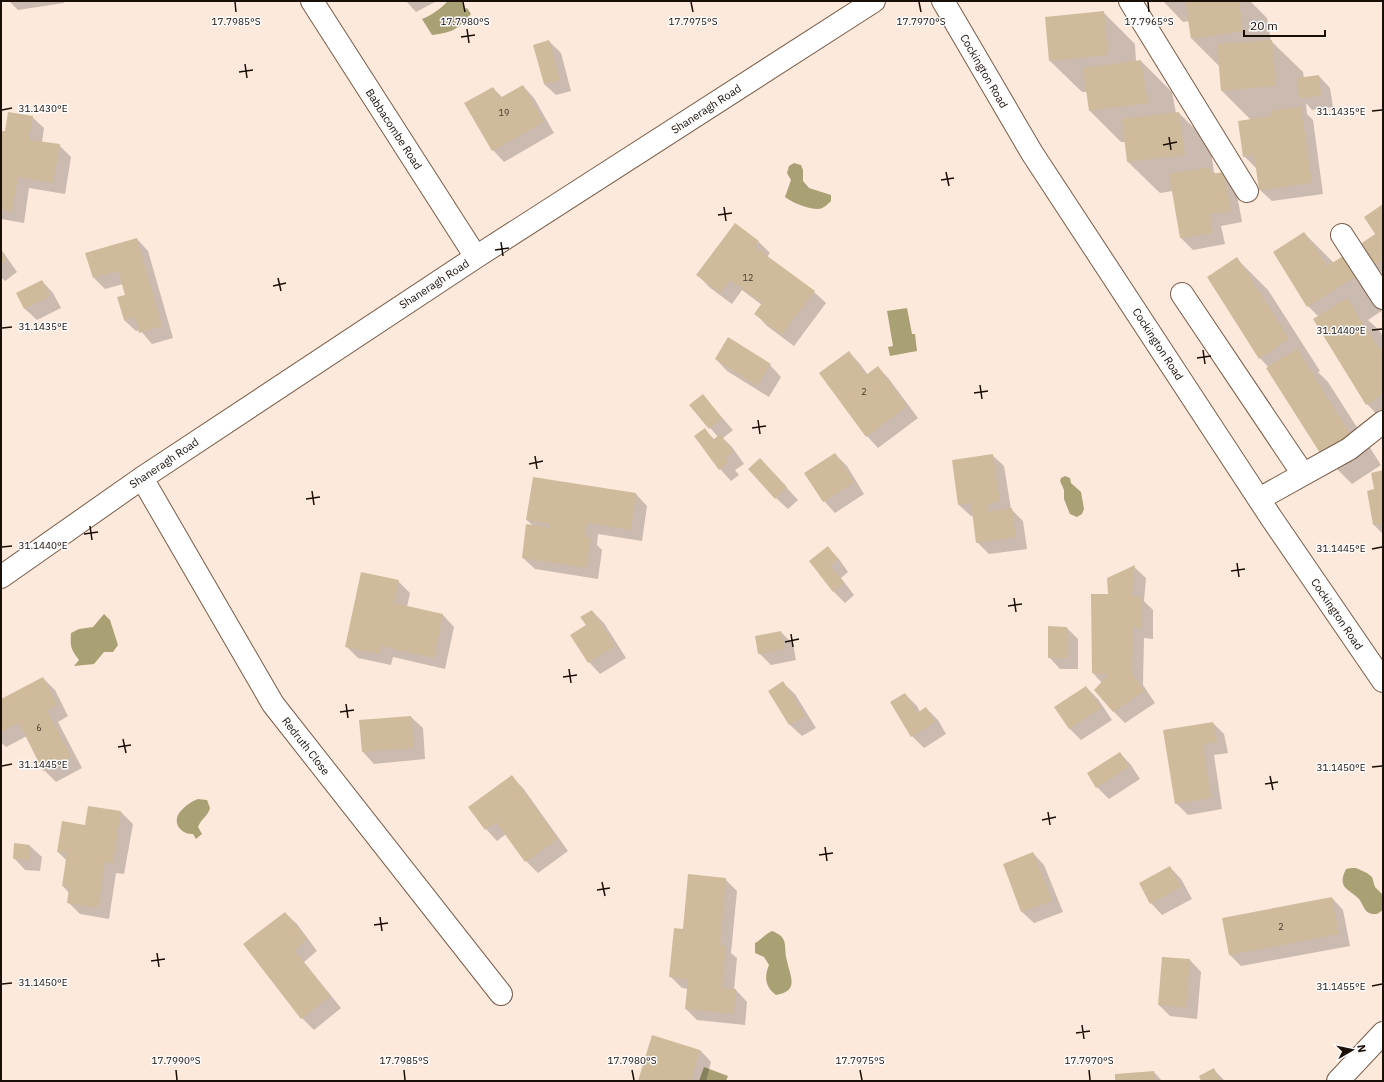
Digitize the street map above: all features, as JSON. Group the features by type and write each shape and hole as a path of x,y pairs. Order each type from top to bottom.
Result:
{"street":[{"name":"Babbacombe Road","path":"312,1 476,257"},
{"name":"Shaneragh Road","path":"1,577 142,478 476,257 874,1"},
{"name":"Cockington Road","path":"943,1 1032,153 1259,499 1383,681"},
{"path":"1130,1 1247,191"},
{"path":"1342,235 1383,298"},
{"path":"1182,294 1303,474"},
{"path":"1259,499 1349,449 1383,422"},
{"name":"Redruth Close","path":"142,478 273,704 501,994"},
{"path":"1338,1081 1383,1033"}],"shaded area":[{"path":"448,1 462,1 464,9 467,8 471,14 462,24 454,29 445,33 432,35 422,19 436,12"},
{"path":"794,163 801,165 803,170 803,181 809,188 831,195 831,201 820,209 814,209 805,207 785,197 791,180 787,173 789,166"},
{"path":"907,308 912,334 915,334 917,351 890,356 888,347 893,346 887,311"},
{"path":"1065,476 1070,478 1071,483 1081,492 1084,509 1082,514 1077,517 1070,514 1064,499 1064,490 1060,481 1061,478"},
{"path":"104,614 110,620 118,645 113,652 104,652 94,664 74,666 79,660 72,648 71,633 79,629 93,627"},
{"path":"198,799 207,800 210,808 198,827 202,834 196,839 193,834 186,833 180,829 177,819 178,815 184,808"},
{"path":"1356,868 1372,877 1375,887 1383,895 1383,910 1377,914 1367,912 1359,899 1343,885 1343,876 1346,869"},
{"path":"772,931 784,940 792,982 788,990 776,995 772,992 766,982 766,974 769,965 764,957 755,953 755,943"},
{"path":"704,1067 728,1076 726,1081 699,1081"}],"building":[{"path":"1185,1 1239,1 1243,31 1191,39"},
{"path":"1104,11 1108,55 1049,61 1045,17"},
{"path":"549,40 560,80 544,84 533,45"},
{"path":"1272,40 1276,86 1221,91 1217,44"},
{"path":"1141,60 1148,103 1089,111 1083,68"},
{"path":"1319,75 1321,96 1299,98 1297,78"},
{"path":"523,85 544,122 492,151 464,103 493,87 500,98"},
{"path":"1301,107 1312,183 1259,190 1254,155 1243,157 1238,121 1271,116 1270,111"},
{"path":"8,112 33,116 29,140 60,144 53,183 18,177 12,212 1,210 1,131 5,131"},
{"path":"1179,112 1185,155 1127,162 1122,119"},
{"path":"1210,167 1211,174 1224,172 1231,211 1210,214 1213,233 1180,238 1169,174"},
{"path":"1383,204 1383,259 1374,266 1359,245 1375,234 1364,217"},
{"path":"735,223 759,241 755,247 815,291 782,335 754,314 762,303 730,280 720,293 696,275"},
{"path":"1304,232 1327,266 1345,255 1358,275 1307,307 1273,252"},
{"path":"137,238 162,326 139,333 135,317 124,320 117,297 125,295 118,271 93,278 85,253"},
{"path":"1,252 6,260 1,264"},
{"path":"1237,257 1289,339 1259,359 1207,277"},
{"path":"42,280 50,296 24,309 16,293"},
{"path":"1347,298 1379,349 1383,347 1383,394 1366,405 1313,319"},
{"path":"728,337 771,364 757,386 715,359"},
{"path":"1297,349 1350,434 1320,453 1266,368"},
{"path":"849,351 866,375 878,366 907,406 866,437 819,373"},
{"path":"703,394 722,418 709,429 689,405"},
{"path":"705,428 713,440 720,434 733,452 725,458 728,463 719,470 694,436"},
{"path":"835,453 854,482 823,502 804,473"},
{"path":"993,454 1000,502 987,504 988,512 1012,508 1016,537 976,543 971,503 958,505 952,460"},
{"path":"760,458 787,487 775,499 748,469"},
{"path":"1383,470 1382,528 1381,524 1373,525 1367,491 1374,489 1371,473"},
{"path":"533,477 636,493 631,530 587,523 585,537 591,538 586,568 522,558 526,524 550,528 550,524 526,520"},
{"path":"828,546 838,559 830,566 844,583 833,592 809,561"},
{"path":"1135,565 1132,596 1142,597 1142,628 1133,627 1132,673 1144,691 1113,712 1094,690 1108,675 1092,673 1091,594 1108,594 1107,578"},
{"path":"361,572 399,580 394,603 443,614 434,658 381,646 380,654 345,647"},
{"path":"592,610 615,646 588,663 570,635 586,625 580,617"},
{"path":"1048,626 1067,627 1067,658 1048,658"},
{"path":"781,631 785,649 758,654 755,636"},
{"path":"43,677 57,705 47,710 71,757 43,771 19,723 1,732 1,699"},
{"path":"783,681 805,716 789,725 768,691"},
{"path":"1086,686 1101,708 1069,729 1054,707"},
{"path":"905,693 917,713 926,707 935,722 911,737 890,702"},
{"path":"411,716 414,748 362,752 359,720"},
{"path":"1213,722 1217,742 1203,744 1211,798 1175,804 1163,730"},
{"path":"1120,752 1129,767 1096,788 1087,773"},
{"path":"512,775 558,839 525,862 496,822 485,830 468,807"},
{"path":"88,806 121,811 113,863 105,862 98,908 67,903 69,888 62,886 67,853 57,852 62,821 85,825"},
{"path":"14,843 30,845 29,860 13,859"},
{"path":"1033,852 1052,901 1021,912 1003,864"},
{"path":"1170,866 1181,887 1150,904 1139,883"},
{"path":"688,874 726,878 720,945 726,946 722,988 736,989 734,1014 685,1009 688,979 669,977 674,928 683,929"},
{"path":"1332,897 1339,934 1229,955 1222,918"},
{"path":"285,912 307,939 294,950 330,996 301,1019 243,944"},
{"path":"1162,957 1190,959 1186,1008 1158,1005"},
{"path":"652,1035 700,1050 691,1081 638,1081"},
{"path":"1214,1068 1220,1081 1201,1081 1199,1076"},
{"path":"1154,1071 1155,1081 1115,1081 1115,1074"}]}
